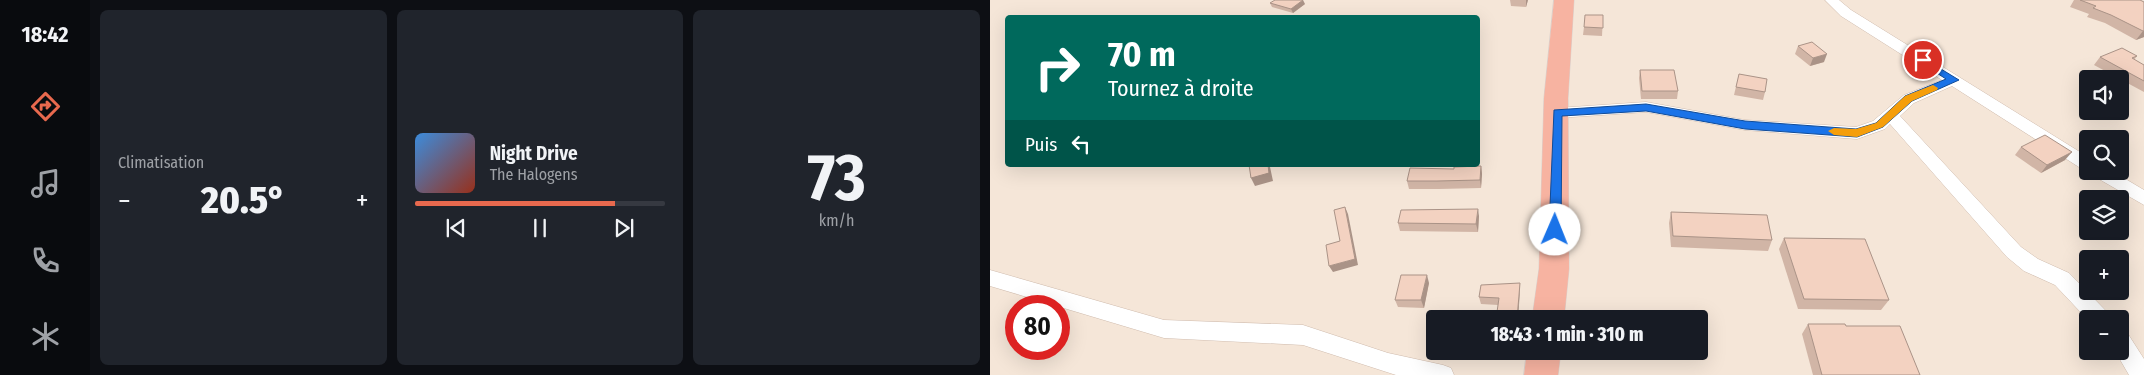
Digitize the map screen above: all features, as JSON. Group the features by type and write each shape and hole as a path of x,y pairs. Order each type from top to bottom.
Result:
{"highway":[{"path":"1549,310 1554,269 1556,98 1564,0"},
{"path":"1541,375 1543,360"}],"street":[{"path":"1831,0 1846,13 2079,159"},
{"path":"1557,112 1646,107 1745,125 1857,133 1879,125 1909,99 1954,80"},
{"path":"1891,116 1944,172 2014,252 2030,265 2062,279 2091,310"},
{"path":"2113,180 2144,198"},
{"path":"990,278 1164,329 1303,335 1388,364 1444,375"},
{"path":"2129,355 2142,375"}],"shaded area":[{"path":"990,0 2144,0 2144,375 990,375"}],"building":[{"path":"1275,0 1303,0 1291,9 1270,3"},
{"path":"2080,0 2140,0 2144,2 2144,31 2093,8 2096,6"},
{"path":"1585,15 1603,15 1603,28 1584,27"},
{"path":"1812,42 1827,54 1813,58 1798,46"},
{"path":"2122,48 2137,56 2132,58 2144,65 2144,81 2129,73 2129,70 2124,70 2100,57"},
{"path":"1640,70 1674,70 1678,91 1642,91"},
{"path":"1739,74 1767,79 1765,92 1736,87"},
{"path":"2045,135 2072,152 2047,165 2021,147"},
{"path":"1480,166 1480,180 1407,181 1410,168 1454,169 1454,167"},
{"path":"1249,167 1268,167 1269,173 1251,178"},
{"path":"1345,207 1355,259 1329,266 1326,245 1340,241 1334,210"},
{"path":"1478,209 1476,224 1398,223 1401,210"},
{"path":"1671,212 1767,215 1772,240 1673,236"},
{"path":"1784,238 1865,239 1889,300 1804,299"},
{"path":"1401,275 1427,275 1421,300 1395,300"},
{"path":"1520,283 1518,310 1497,310 1499,298 1479,297 1481,285"},
{"path":"1808,324 1900,326 1920,375 1822,375"}],"slow traffic":[{"path":"1834,131 1857,133 1879,125 1891,116 1900,105 1920,93 1933,88"}],"route":[{"path":"1555,230 1557,112 1611,111 1646,107 1745,125 1857,133 1879,125 1909,99 1954,80 1923,60"}]}
